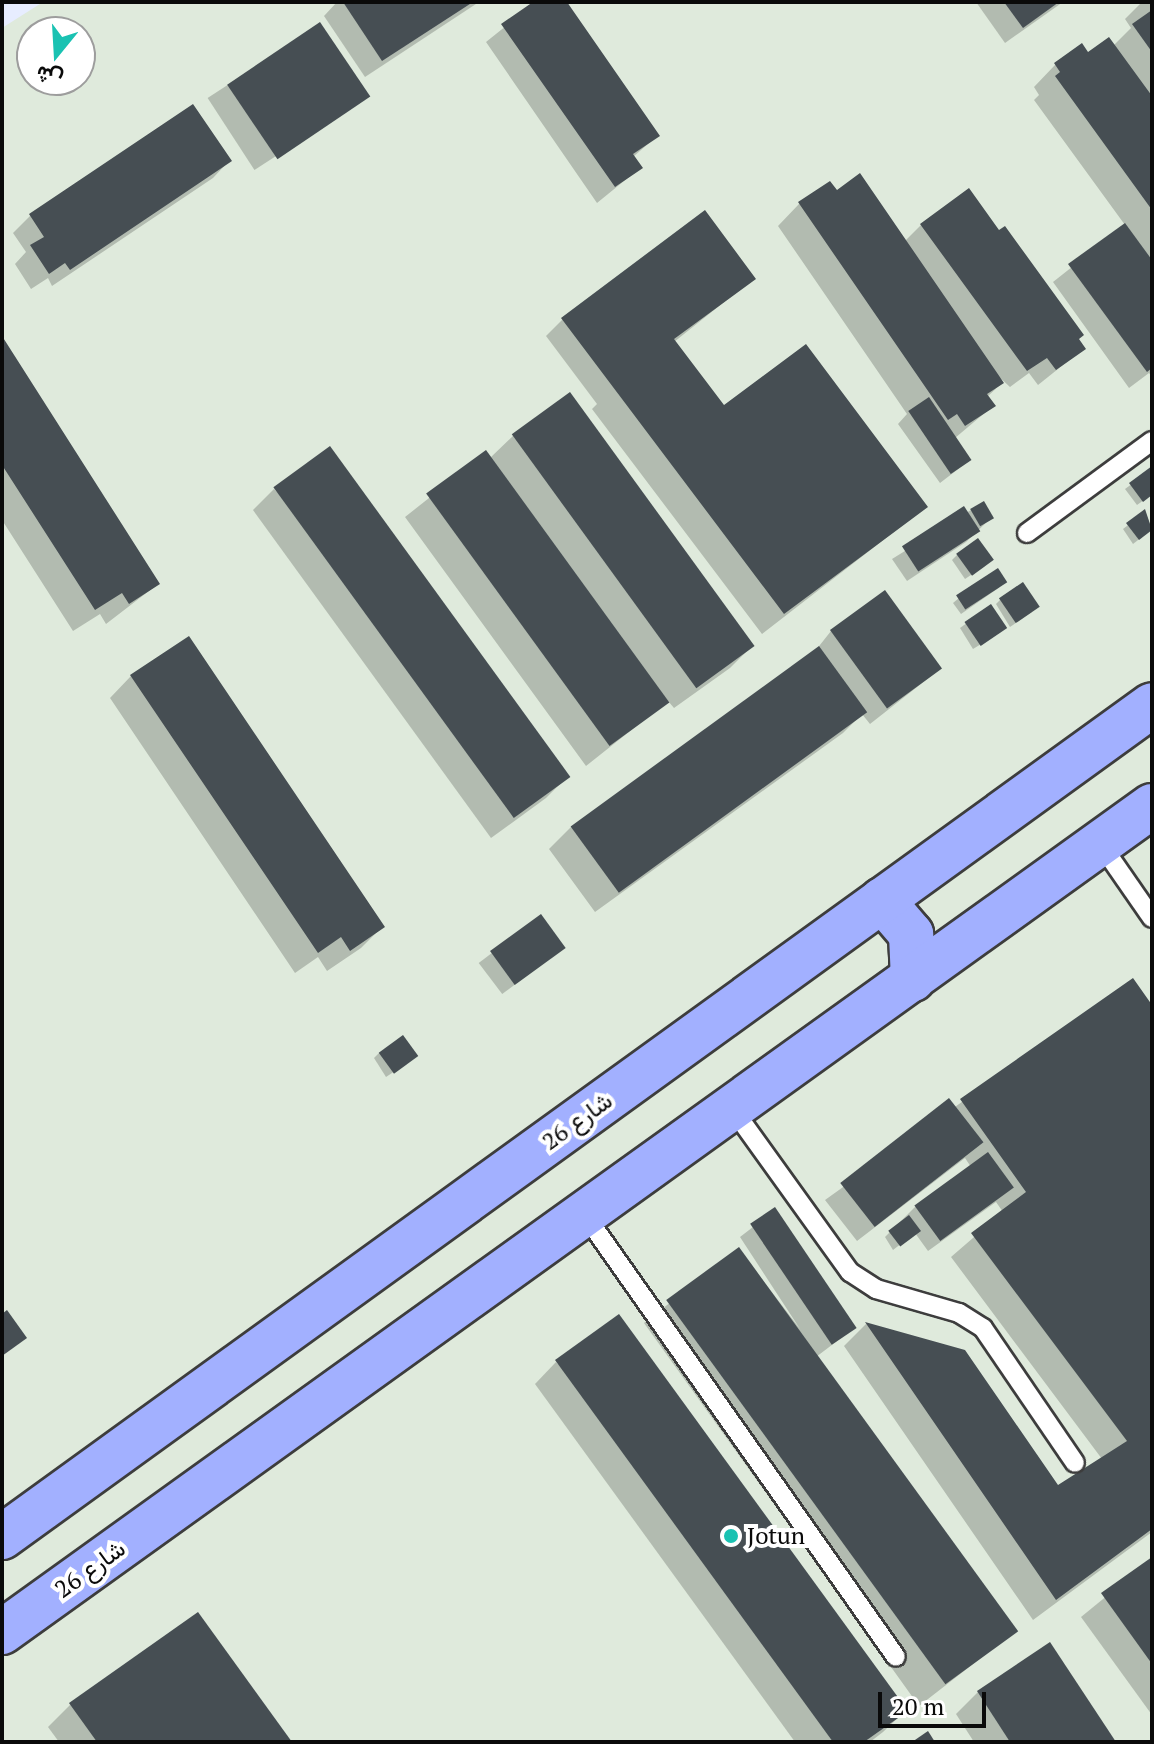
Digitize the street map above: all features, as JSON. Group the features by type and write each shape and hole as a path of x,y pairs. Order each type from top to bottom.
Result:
{"street":[{"name":"شارع 26","path":"2,1537 1152,705"},
{"name":"شارع 26","path":"2,1632 1152,806"},
{"path":"882,900 911,934 913,979"}],"lane":[{"path":"1027,533 1152,441"},
{"path":"1100,843 1152,918"},
{"path":"732,1108 850,1272 876,1289 959,1313 983,1328 1075,1463"},
{"path":"585,1215 896,1657"}],"shaded area":[{"path":"43,2 1152,2 1152,1742 2,1742 2,28 16,19 16,96 96,96 96,16 21,16"}],"building":[{"path":"343,2 473,2 382,61"},
{"path":"533,2 567,2 660,136 633,154 643,168 615,187 501,24"},
{"path":"1004,2 1059,2 1023,28"},
{"path":"1152,10 1152,52 1132,24"},
{"path":"320,22 370,97 277,159 227,85"},
{"path":"1109,37 1152,96 1152,210 1055,76 1060,72 1054,63 1082,43 1088,52"},
{"path":"193,104 232,161 70,270 65,263 49,274 30,245 44,237 29,214"},
{"path":"860,173 1004,383 987,394 996,406 965,426 957,414 948,420 798,202 830,181 837,190"},
{"path":"969,188 999,230 1005,226 1084,335 1079,339 1086,349 1056,370 1047,358 1027,371 920,224"},
{"path":"705,210 756,279 674,339 724,405 806,344 928,507 784,614 561,318"},
{"path":"1125,223 1152,260 1152,368 1147,372 1068,264"},
{"path":"2,336 160,584 129,604 122,593 95,610 2,465"},
{"path":"570,392 755,646 696,688 512,434"},
{"path":"929,397 971,460 951,474 908,411"},
{"path":"330,446 570,777 514,818 273,487"},
{"path":"486,450 669,702 610,746 426,493"},
{"path":"1152,466 1152,495 1143,502 1129,483"},
{"path":"984,501 994,518 980,526 970,509"},
{"path":"964,506 980,531 918,571 902,546"},
{"path":"1145,509 1152,530 1139,540 1126,523"},
{"path":"978,538 994,560 972,576 956,554"},
{"path":"998,568 1007,582 965,609 956,595"},
{"path":"1023,582 1040,607 1016,623 999,598"},
{"path":"885,590 942,668 887,708 830,630"},
{"path":"991,604 1007,628 981,646 964,622"},
{"path":"189,636 385,927 350,951 341,937 318,953 130,675"},
{"path":"819,646 867,712 619,893 571,826"},
{"path":"541,914 566,948 515,985 490,951"},
{"path":"1133,978 1152,1005 1152,1529 1056,1600 865,1322 965,1350 1058,1485 1127,1441 971,1233 1026,1192 960,1099"},
{"path":"403,1035 418,1056 394,1074 379,1053"},
{"path":"949,1098 983,1142 875,1227 840,1183"},
{"path":"988,1152 1014,1188 940,1241 914,1205"},
{"path":"775,1207 857,1328 832,1345 750,1224"},
{"path":"909,1215 921,1231 900,1247 888,1231"},
{"path":"739,1247 1018,1631 945,1684 666,1300"},
{"path":"7,1310 27,1338 2,1356 2,1314"},
{"name":"Jotun","path":"619,1314 908,1711 864,1742 833,1742 555,1360"},
{"path":"1152,1557 1152,1664 1101,1593"},
{"path":"198,1612 292,1742 97,1742 69,1703"},
{"path":"1050,1642 1116,1742 1010,1742 977,1691"},
{"path":"928,1731 935,1742 912,1742"}],"place":[{"name":"Jotun","path":"731,1536"}]}
